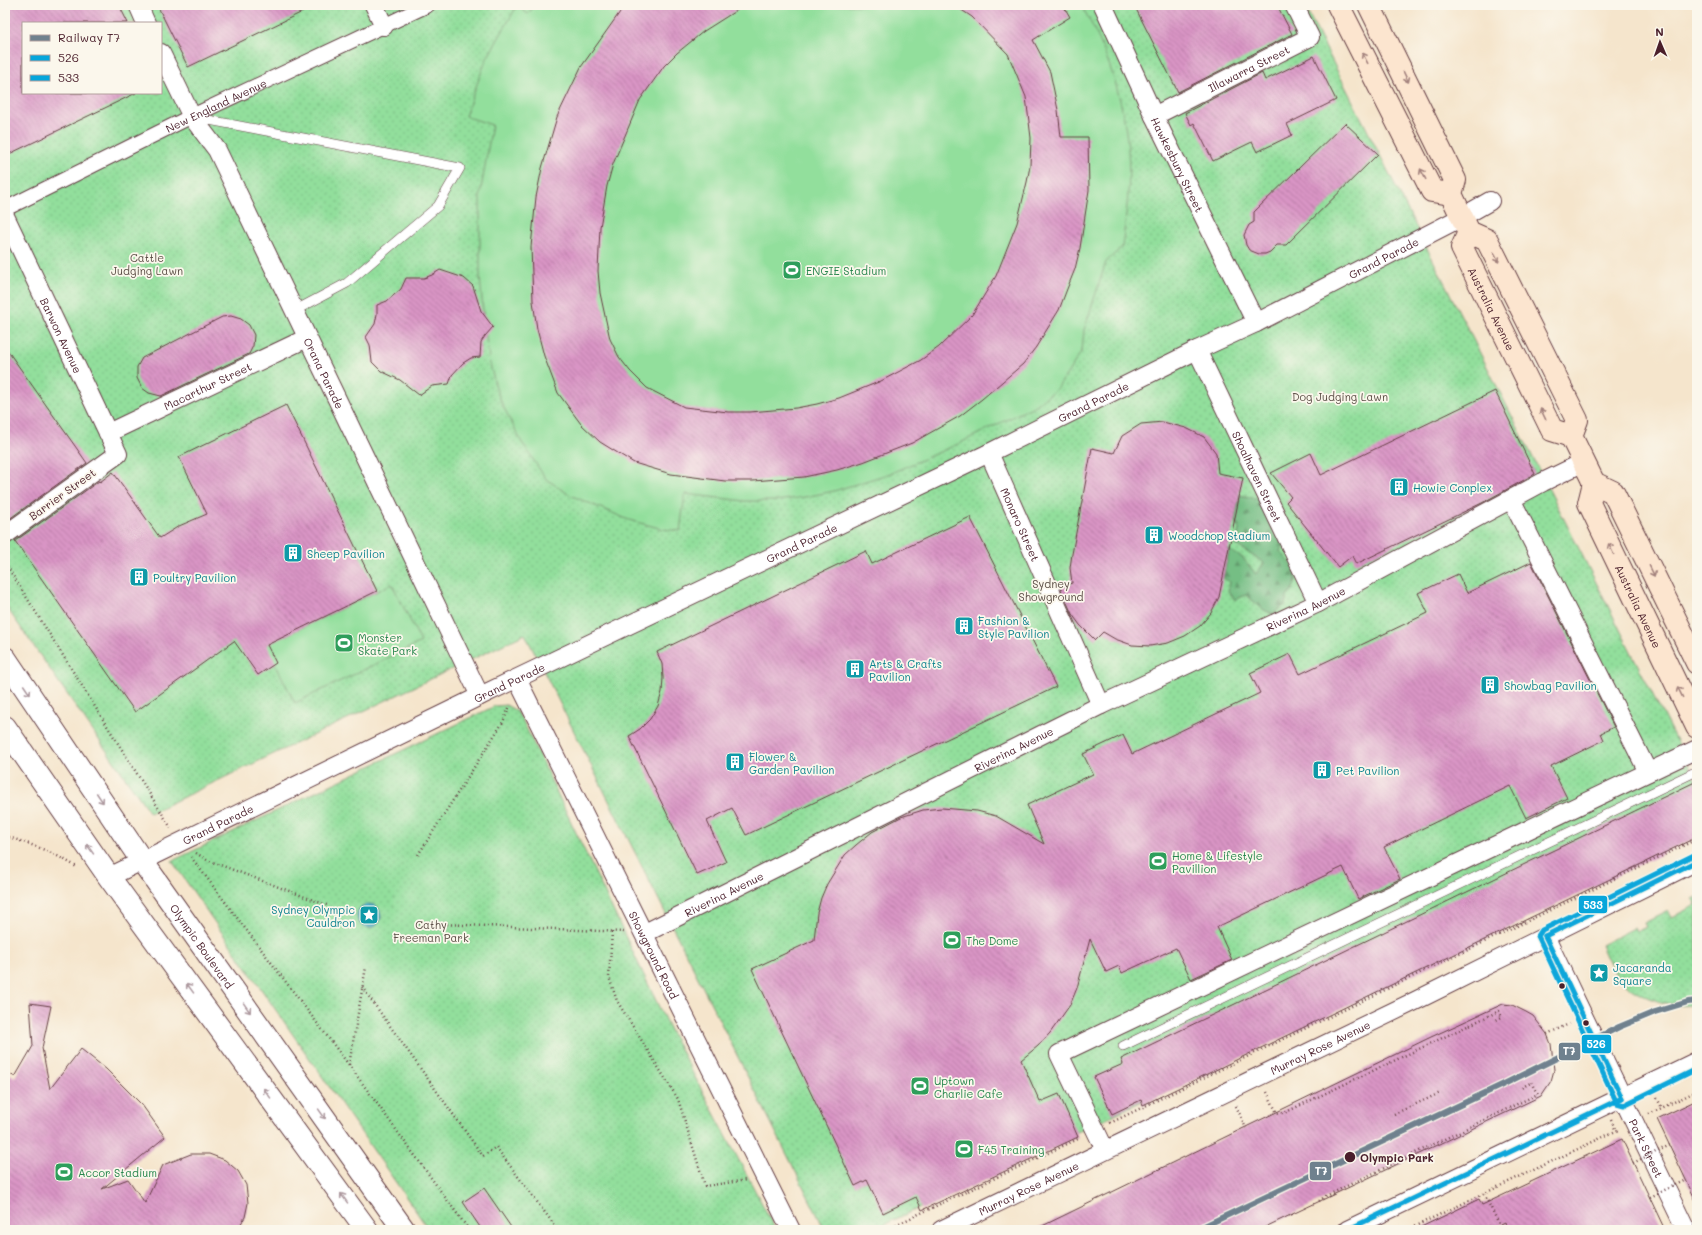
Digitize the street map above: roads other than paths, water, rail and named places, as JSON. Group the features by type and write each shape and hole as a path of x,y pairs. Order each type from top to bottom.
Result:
{"main road":[{"path":"1338,5 1432,191 1451,194"},
{"path":"1369,5 1455,180 1451,194 1465,225 1487,240 1577,420 1571,436 1594,483 1613,492 1697,663"},
{"name":"Australia Avenue","path":"1594,483 1589,503 1697,727"}],"street":[{"path":"138,5 146,22"},
{"path":"374,5 384,26"},
{"name":"New England Avenue","path":"5,209 192,117 428,5"},
{"name":"Hawkesbury Street","path":"1103,5 1154,116 1256,323"},
{"name":"Illawarra Street","path":"1154,116 1310,37 1294,5"},
{"name":"Orana Parade","path":"162,55 192,117 217,150 480,696"},
{"name":"Grand Parade","path":"109,877 480,696 989,453 1197,350 1465,225 1490,201"},
{"name":"Barwon Avenue","path":"5,216 118,454"},
{"name":"Macarthur Street","path":"108,433 307,338"},
{"name":"Shoalhaven Street","path":"1197,350 1318,603"},
{"name":"Monaro Street","path":"989,453 1101,705"},
{"name":"Barrier Street","path":"5,534 118,454"},
{"name":"Riverina Avenue","path":"645,933 1101,705 1318,603 1511,499 1584,462"},
{"path":"1511,499 1648,772"},
{"name":"Olympic Boulevard","path":"5,658 142,861 404,1230"},
{"name":"Showground Road","path":"517,679 645,933 791,1230"},
{"path":"5,727 109,877 366,1230"},
{"path":"1105,1150 1059,1054 1697,749"},
{"name":"Murray Rose Avenue","path":"941,1230 1415,1001 1697,861"},
{"name":"Park Street","path":"1544,936 1686,1230"},
{"path":"1347,1230 1697,1061"}],"lane":[{"path":"192,117 460,168 438,206 347,283 294,311"},
{"path":"1123,1046 1697,771"}],"water":[{"name":"Sydney Olympic Cauldron","path":"369,904 378,907 381,916 378,925 369,928 360,925 357,916 360,907"}],"rail line":[{"name":"T7","path":"1196,1230 1502,1085 1619,1027 1655,1012 1688,1002 1697,1001"}],"place":[{"name":"ENGIE Stadium","path":"792,270"},
{"name":"Howie Conplex","path":"1399,487"},
{"name":"Woodchop Stadium","path":"1154,535"},
{"name":"Sheep Pavilion","path":"293,553"},
{"name":"Poultry Pavilion","path":"139,577"},
{"name":"Fashion & Style Pavilion","path":"964,626"},
{"name":"Monster Skate Park","path":"344,643"},
{"name":"Arts & Crafts Pavilion","path":"855,669"},
{"name":"Showbag Pavilion","path":"1490,685"},
{"name":"Flower & Garden Pavilion","path":"735,762"},
{"name":"Pet Pavilion","path":"1322,770"},
{"name":"Home & Lifestyle Pavillion","path":"1158,861"},
{"name":"Sydney Olympic Cauldron","path":"369,915"},
{"name":"The Dome","path":"952,940"},
{"name":"Jacaranda Square","path":"1599,973"},
{"name":"Uptown Charlie Cafe","path":"920,1086"},
{"name":"F45 Training","path":"964,1149"},
{"name":"Olympic Park","path":"1350,1157"},
{"name":"Accor Stadium","path":"64,1172"}],"park label":[{"name":"Cattle Judging Lawn","path":"147,263"},
{"name":"Dog Judging Lawn","path":"1340,396"},
{"name":"Sydney Showground","path":"1051,589"},
{"name":"Cathy Freeman Park","path":"431,930"}]}
